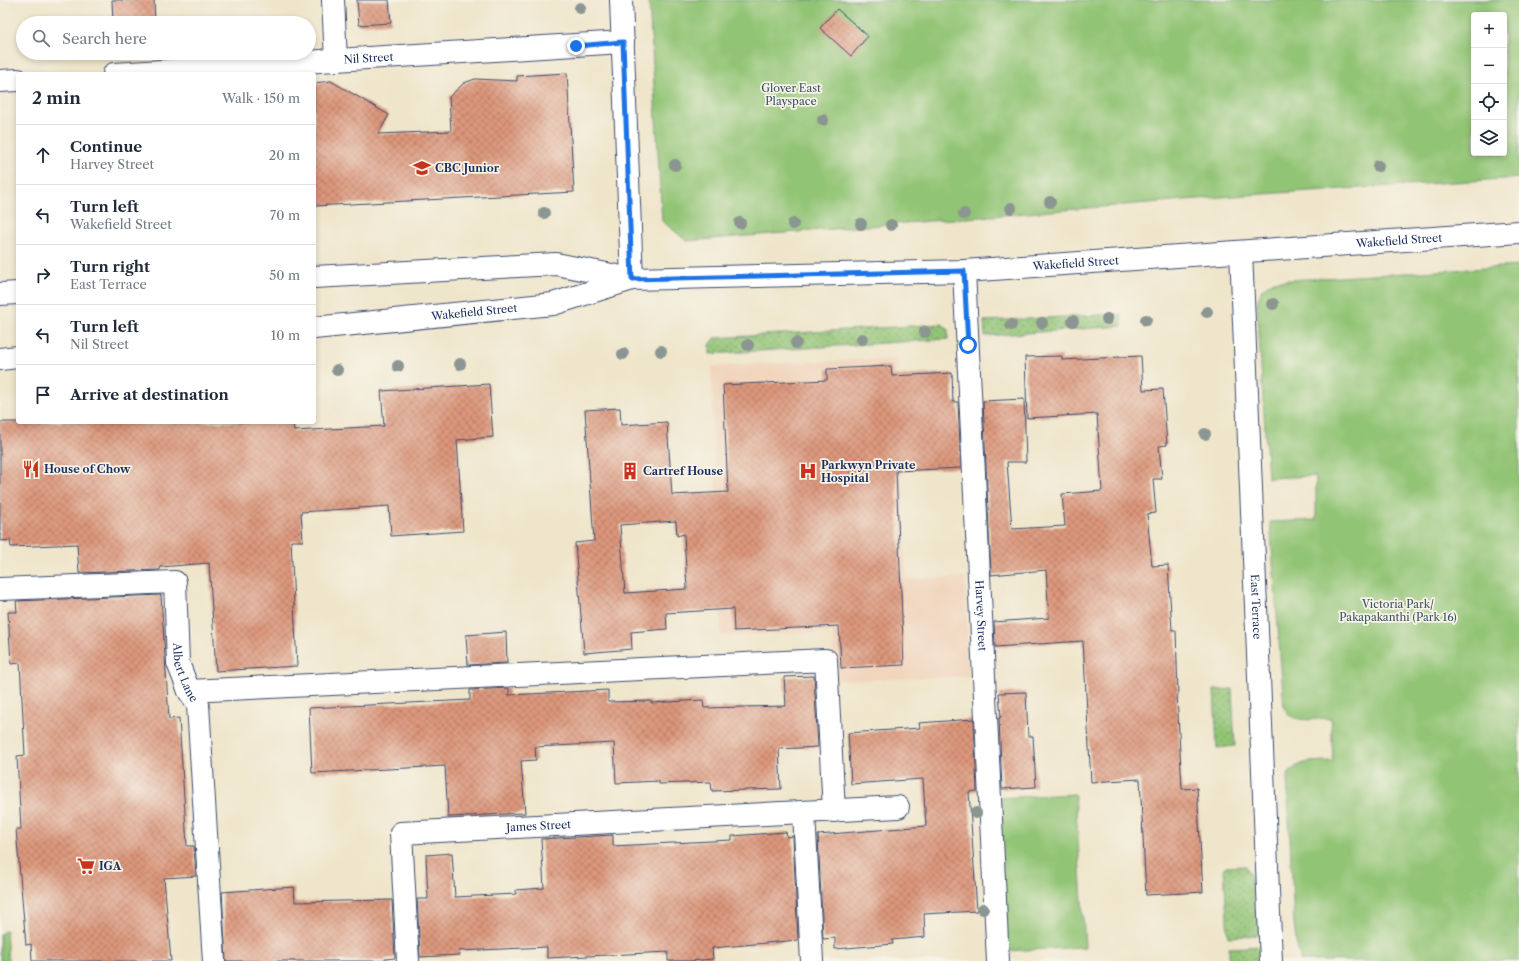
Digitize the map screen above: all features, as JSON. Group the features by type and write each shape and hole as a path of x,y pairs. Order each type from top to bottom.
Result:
{"street":[{"path":"333,0 336,60"},
{"path":"621,0 632,279"},
{"name":"Nil Street","path":"146,72 623,42"},
{"path":"0,81 16,80"},
{"name":"Wakefield Street","path":"316,277 556,264 632,279 964,271 1519,232"},
{"name":"East Terrace","path":"1240,252 1271,961"},
{"name":"Harvey Street","path":"964,271 998,961"},
{"name":"Wakefield Street","path":"316,328 553,304 632,279"},
{"path":"0,294 16,293"},
{"path":"0,359 16,357"},
{"name":"Albert Lane","path":"0,590 175,582 178,663 189,691 198,705 214,961"},
{"path":"189,691 826,660 834,811"},
{"name":"James Street","path":"408,961 401,833 898,807"},
{"path":"804,813 812,961"}],"shaded area":[{"name":"Parkwyn Private Hospital","path":"897,359 906,579 965,577 969,676 834,681 833,632 721,636 711,366"}],"green space":[{"name":"Glover East Playspace","path":"649,0 1519,0 1519,178 1246,195 687,241 662,221"},
{"name":"Victoria Park/ Pakapakanthi (Park 16)","path":"1519,266 1519,961 1301,961 1296,942 1294,923 1287,777 1295,767 1301,764 1333,761 1331,718 1311,720 1298,719 1292,717 1284,707 1270,522 1316,520 1316,476 1268,478 1257,302 1262,289 1274,281"},
{"path":"1121,314 1122,326 985,336 984,321"},
{"path":"942,324 948,329 948,339 710,354 710,345 715,338"},
{"path":"1232,689 1235,746 1217,748 1214,690"},
{"path":"1075,794 1085,947 1006,951 997,798"},
{"path":"1246,866 1259,896 1262,935 1228,937 1224,867"},
{"path":"6,930 8,961 0,961 0,934"},
{"path":"1263,946 1262,961 1229,961 1229,948"}],"building":[{"path":"112,0 154,0 155,16 113,16"},
{"path":"357,0 389,0 391,23 359,25"},
{"path":"837,9 868,36 851,56 820,28"},
{"path":"567,73 574,192 316,206 316,83 331,81 389,115 378,134 451,131 449,97 464,83 475,79 517,81 517,76"},
{"path":"1062,356 1062,360 1141,356 1143,390 1163,389 1167,445 1159,446 1162,479 1153,479 1156,513 1147,514 1152,566 1168,565 1172,630 1176,630 1177,695 1182,789 1197,788 1203,892 1146,895 1140,779 1091,782 1083,641 995,647 994,622 1049,618 1046,570 991,575 983,401 1024,399 1026,462 1007,462 1012,529 1065,526 1062,494 1102,491 1097,414 1027,418 1025,357"},
{"name":"Parkwyn Private Hospital","path":"891,366 892,376 952,373 953,402 958,402 961,468 896,471 904,665 841,668 839,626 734,631 733,609 666,613 667,629 631,632 632,649 584,653 575,543 594,541 585,410 620,408 621,425 667,422 672,495 728,492 723,385 827,380 827,369","holes":["676,521 677,536 684,534 687,589 625,593 620,525"]},
{"path":"489,384 493,437 457,440 463,531 391,536 389,506 301,512 303,541 291,541 297,666 216,671 209,563 160,567 160,570 79,573 77,544 11,547 10,540 0,541 0,422 16,422 16,424 293,424 294,431 384,426 381,391"},
{"path":"161,595 169,719 179,718 187,846 194,846 196,876 164,878 171,961 32,961 31,944 26,945 16,829 21,829 17,756 25,755 20,663 11,664 8,612 17,612 16,601"},
{"path":"506,632 507,663 468,665 466,635"},
{"path":"814,676 818,747 779,749 781,789 712,791 711,782 659,784 659,781 616,783 614,743 535,747 536,760 521,761 525,813 448,817 445,766 312,773 309,708 470,700 470,690 509,688 509,695 608,690 608,702 651,701 651,703 703,700 704,708 786,706 784,677"},
{"path":"1026,692 1028,736 1033,736 1036,787 1002,789 999,718 1001,717 999,693"},
{"path":"974,719 977,791 969,792 977,911 924,914 925,937 892,940 893,944 835,949 835,938 823,939 818,835 926,826 923,779 851,784 848,733 920,728 919,723"},
{"path":"786,832 787,837 793,836 798,940 712,948 713,959 690,961 668,961 668,952 547,958 547,947 459,951 460,955 420,957 417,899 428,899 426,855 452,853 455,897 516,894 516,890 544,888 541,839 613,835 613,846 732,840 732,836"},
{"path":"294,887 295,902 392,900 395,958 385,959 385,961 226,961 222,892"}],"place":[{"name":"CBC Junior","path":"422,168"},
{"name":"House of Chow","path":"31,469"},
{"name":"Cartref House","path":"630,471"},
{"name":"Parkwyn Private Hospital","path":"808,471"},
{"name":"IGA","path":"86,866"}],"route":[{"path":"576,46 623,42 632,279 964,271 968,345"}]}
